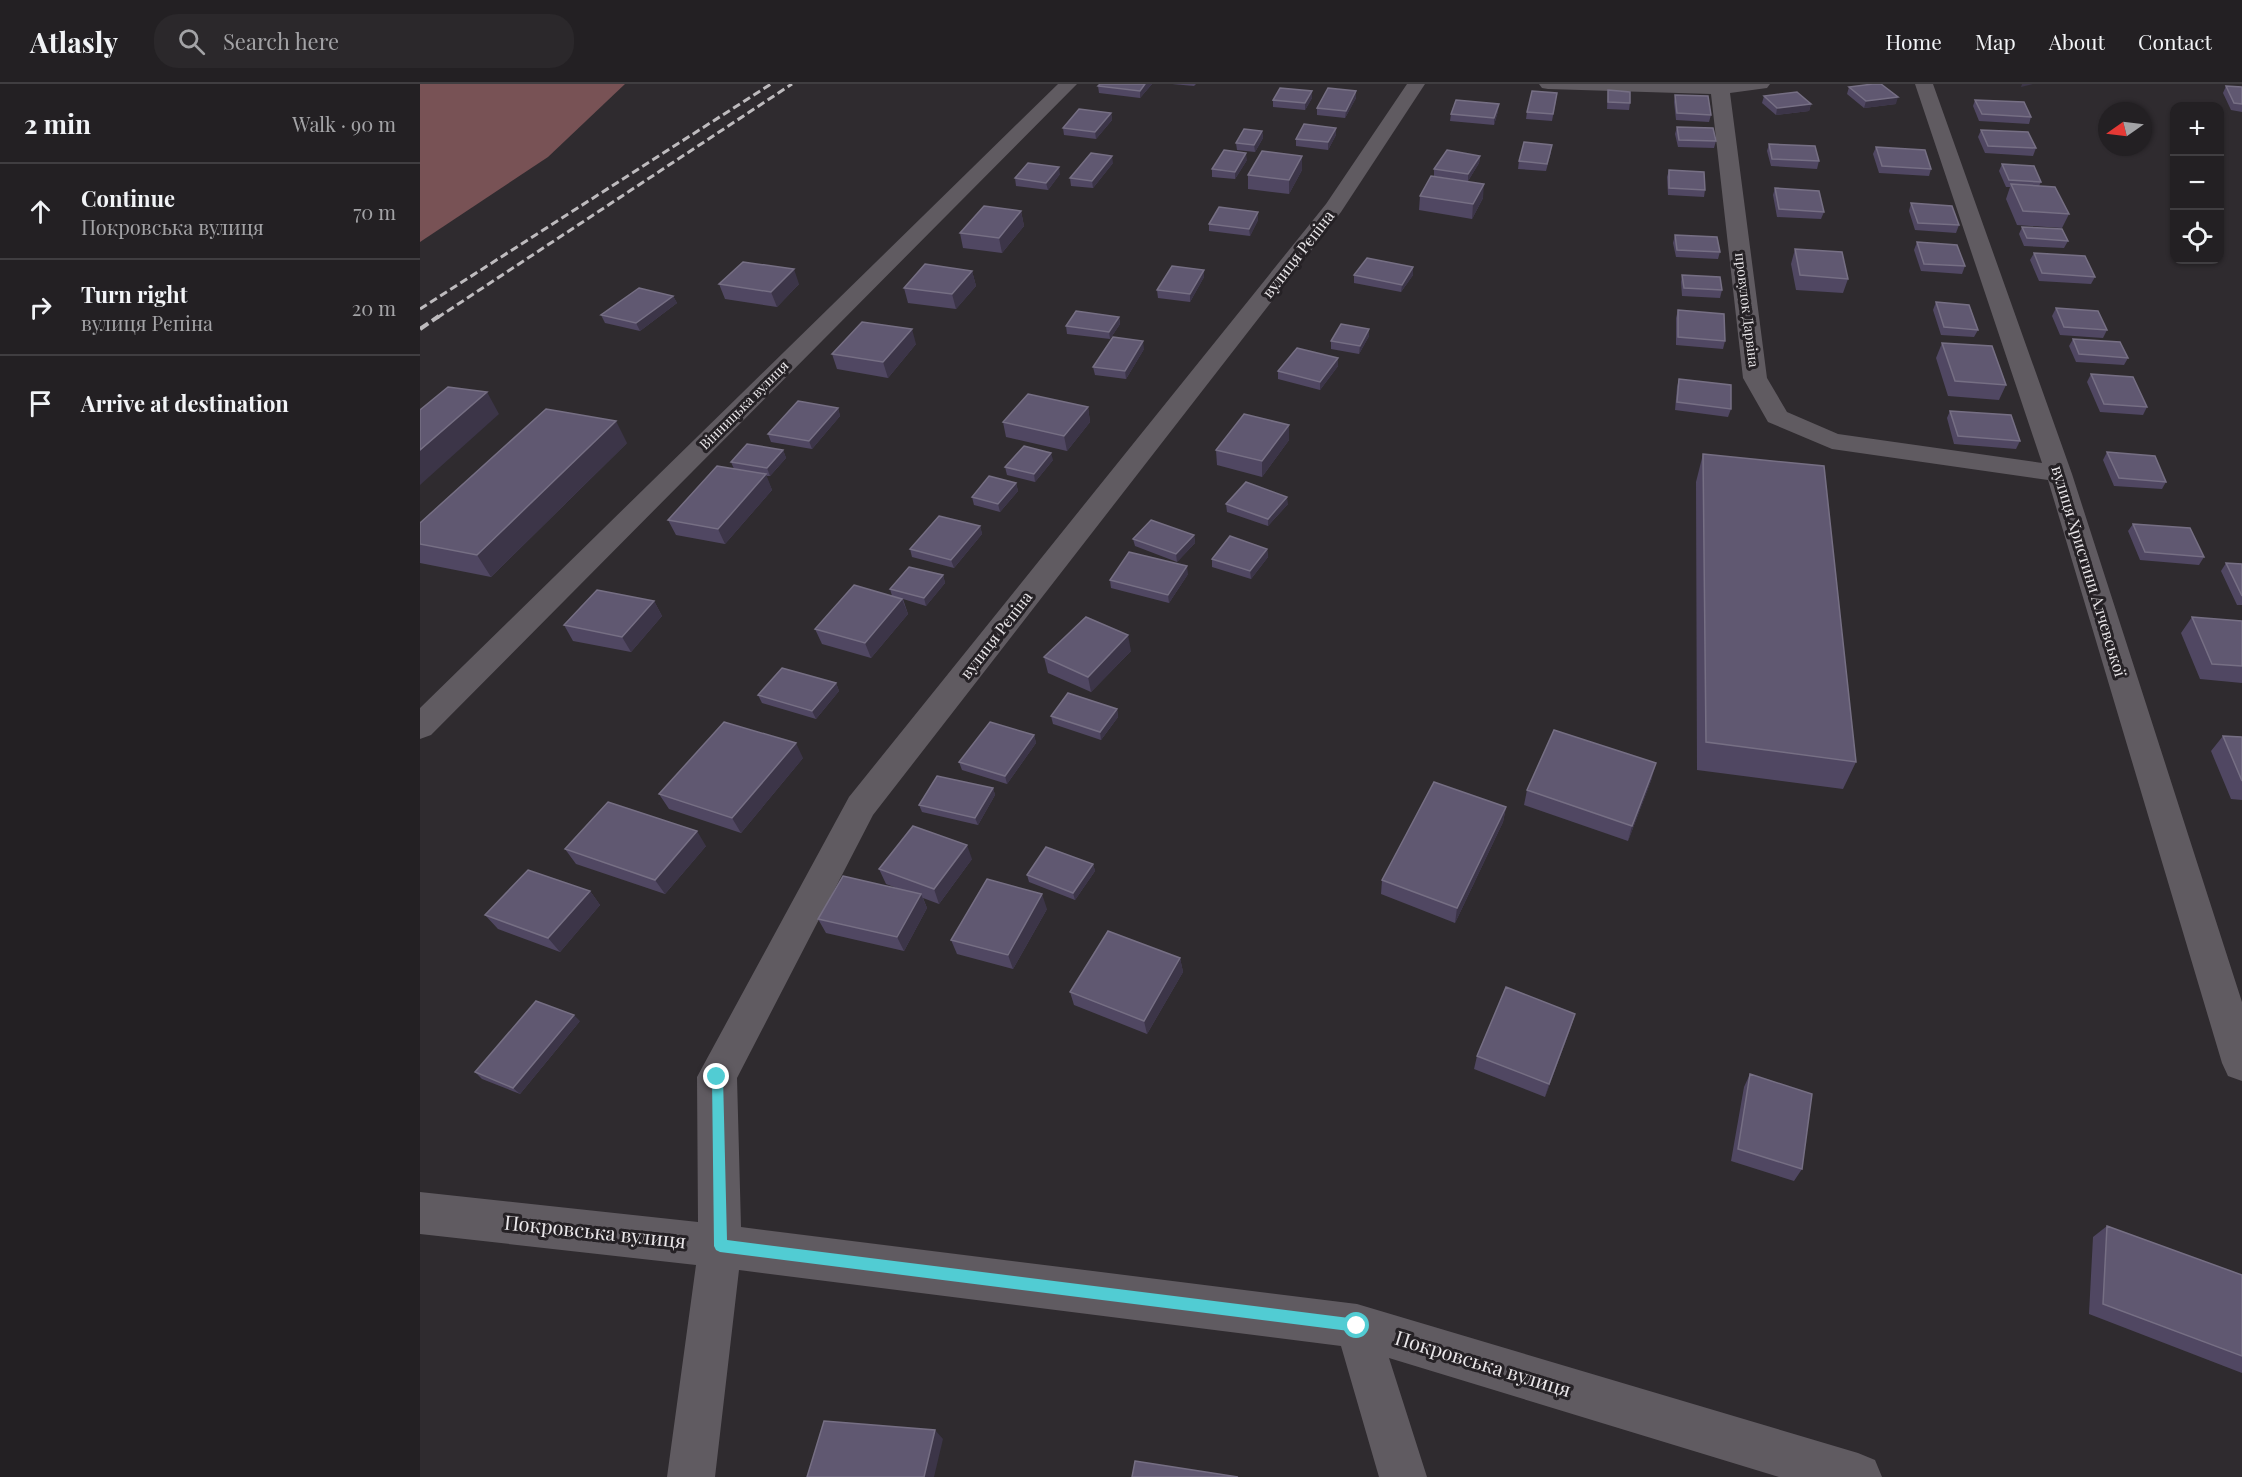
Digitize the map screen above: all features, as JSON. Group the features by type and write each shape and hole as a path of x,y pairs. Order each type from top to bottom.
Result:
{"street":[{"name":"Вінницька вулиця","path":"420,727 1068,84"},
{"name":"вулиця Рєпіна","path":"691,1477 720,1246 717,1077 861,806 1334,208 1416,84"},
{"path":"1548,84 1720,89 1761,84"},
{"name":"вулиця Христини Алчевської","path":"1924,84 2059,474 2242,1063"},
{"name":"провулок Дарвіна","path":"1720,89 1755,378 1777,417 1832,441 2059,474"},
{"name":"Покровська вулиця","path":"420,1213 720,1246 1357,1326 1858,1477"},
{"path":"1357,1326 1403,1477"}],"shaded area":[{"path":"420,84 625,84 548,157 420,242"}],"building":[{"path":"1100,84 1145,84 1140,91 1098,86"},
{"path":"1881,84 1898,97 1866,101 1849,87"},
{"path":"2226,86 2242,87 2242,104 2234,103"},
{"path":"1280,88 1312,91 1305,103 1273,100"},
{"path":"1328,88 1356,91 1346,111 1317,108"},
{"path":"1608,90 1630,92 1630,103 1608,102"},
{"path":"1532,91 1557,93 1553,114 1527,112"},
{"path":"1797,92 1811,104 1777,108 1764,96"},
{"path":"1675,95 1708,96 1711,115 1677,113"},
{"path":"1456,100 1499,104 1494,118 1451,114"},
{"path":"1975,100 2024,102 2031,117 1982,114"},
{"path":"1079,109 1111,113 1095,132 1063,128"},
{"path":"1304,124 1336,128 1328,142 1296,139"},
{"path":"1677,127 1713,128 1716,141 1679,140"},
{"path":"1244,129 1262,131 1254,145 1236,143"},
{"path":"1981,130 2028,132 2036,148 1988,146"},
{"path":"1524,142 1552,145 1547,164 1519,161"},
{"path":"1769,144 1815,146 1819,161 1772,159"},
{"path":"1876,147 1925,150 1931,169 1882,166"},
{"path":"1224,150 1246,153 1235,172 1212,169"},
{"path":"1447,150 1480,156 1468,174 1434,169"},
{"path":"1262,151 1302,156 1289,180 1248,175"},
{"path":"1091,153 1112,156 1092,181 1070,178"},
{"path":"1028,163 1059,167 1046,183 1015,178"},
{"path":"2002,164 2034,166 2041,182 2009,180"},
{"path":"1669,170 1704,172 1705,190 1669,188"},
{"path":"1431,176 1484,184 1473,204 1420,196"},
{"path":"2011,184 2055,187 2069,214 2023,211"},
{"path":"1775,188 1819,191 1824,212 1779,209"},
{"path":"1911,203 1952,206 1959,225 1918,223"},
{"path":"984,206 1021,211 999,238 960,233"},
{"path":"1219,207 1258,212 1249,229 1209,224"},
{"path":"2022,227 2062,229 2068,241 2027,238"},
{"path":"1675,235 1717,237 1720,252 1677,250"},
{"path":"1917,242 1957,245 1965,266 1924,264"},
{"path":"1795,249 1842,252 1848,279 1800,275"},
{"path":"2034,253 2085,256 2095,277 2042,273"},
{"path":"1367,258 1413,267 1402,285 1354,275"},
{"path":"743,262 794,269 771,292 719,284"},
{"path":"925,264 972,271 952,294 904,288"},
{"path":"1172,266 1204,270 1190,294 1157,290"},
{"path":"1682,275 1720,277 1722,290 1684,288"},
{"path":"639,288 673,296 636,323 601,315"},
{"path":"1936,302 1969,305 1978,330 1944,327"},
{"path":"2056,308 2098,311 2107,330 2064,327"},
{"path":"1678,310 1724,314 1725,341 1678,337"},
{"path":"1076,311 1119,317 1109,332 1066,326"},
{"path":"862,322 912,329 883,362 832,354"},
{"path":"1341,324 1369,329 1360,346 1331,341"},
{"path":"1113,337 1143,341 1125,371 1093,367"},
{"path":"2073,339 2120,342 2128,358 2079,354"},
{"path":"1942,343 1992,346 2006,385 1955,381"},
{"path":"1297,348 1338,358 1320,382 1278,371"},
{"path":"2091,374 2133,377 2147,407 2104,404"},
{"path":"1679,379 1731,385 1731,409 1677,402"},
{"path":"448,387 487,392 420,450 420,410"},
{"path":"1028,394 1088,407 1064,436 1003,422"},
{"path":"798,401 838,408 809,441 768,434"},
{"path":"546,409 616,421 477,555 420,544 420,523"},
{"path":"1950,411 2011,415 2020,441 1958,436"},
{"path":"1244,414 1289,425 1262,461 1216,450"},
{"path":"747,444 783,450 767,468 731,462"},
{"path":"1024,446 1051,453 1034,474 1005,467"},
{"path":"2107,452 2155,456 2166,482 2119,478"},
{"path":"1703,454 1824,466 1856,762 1706,742"},
{"path":"717,466 766,474 718,529 668,520"},
{"path":"989,476 1016,483 998,504 972,497"},
{"path":"1246,482 1287,497 1268,519 1226,504"},
{"path":"939,516 980,526 951,560 910,549"},
{"path":"1151,520 1194,535 1176,554 1133,539"},
{"path":"2133,524 2190,528 2204,557 2145,552"},
{"path":"1230,536 1267,549 1250,571 1212,559"},
{"path":"1129,552 1187,566 1168,595 1110,580"},
{"path":"2226,563 2242,564 2242,596"},
{"path":"909,567 943,575 924,598 890,589"},
{"path":"854,585 902,599 865,643 815,629"},
{"path":"597,590 654,601 622,637 564,625"},
{"path":"1086,617 1128,635 1088,677 1044,657"},
{"path":"2192,617 2242,621 2242,666 2212,664"},
{"path":"782,668 836,683 812,711 758,695"},
{"path":"1068,693 1117,709 1100,732 1051,716"},
{"path":"724,722 796,743 732,818 659,794"},
{"path":"990,722 1034,735 1005,776 959,762"},
{"path":"1554,730 1656,763 1632,826 1527,790"},
{"path":"2223,736 2242,737 2242,781"},
{"path":"937,776 993,788 975,818 919,805"},
{"path":"1434,782 1506,807 1457,908 1382,880"},
{"path":"608,802 697,831 655,880 565,849"},
{"path":"913,826 967,845 934,889 879,869"},
{"path":"1046,847 1093,864 1073,893 1027,875"},
{"path":"528,870 590,891 548,938 485,915"},
{"path":"843,876 921,894 897,937 818,919"},
{"path":"987,879 1042,894 1008,955 951,940"},
{"path":"1108,931 1180,958 1144,1021 1070,992"},
{"path":"1506,987 1575,1014 1549,1084 1477,1056"},
{"path":"536,1001 574,1015 513,1088 475,1072"},
{"path":"1750,1074 1812,1094 1802,1169 1738,1149"},
{"path":"2107,1226 2242,1275 2242,1356 2103,1304"},
{"path":"824,1421 935,1430 924,1477 807,1477"},
{"path":"1135,1461 1238,1477 1132,1477"}],"railway":[{"path":"420,309 771,84"},
{"path":"437,318 792,84"},
{"path":"420,329 439,316"}],"route":[{"path":"717,1077 720,1246 1357,1326"}]}
